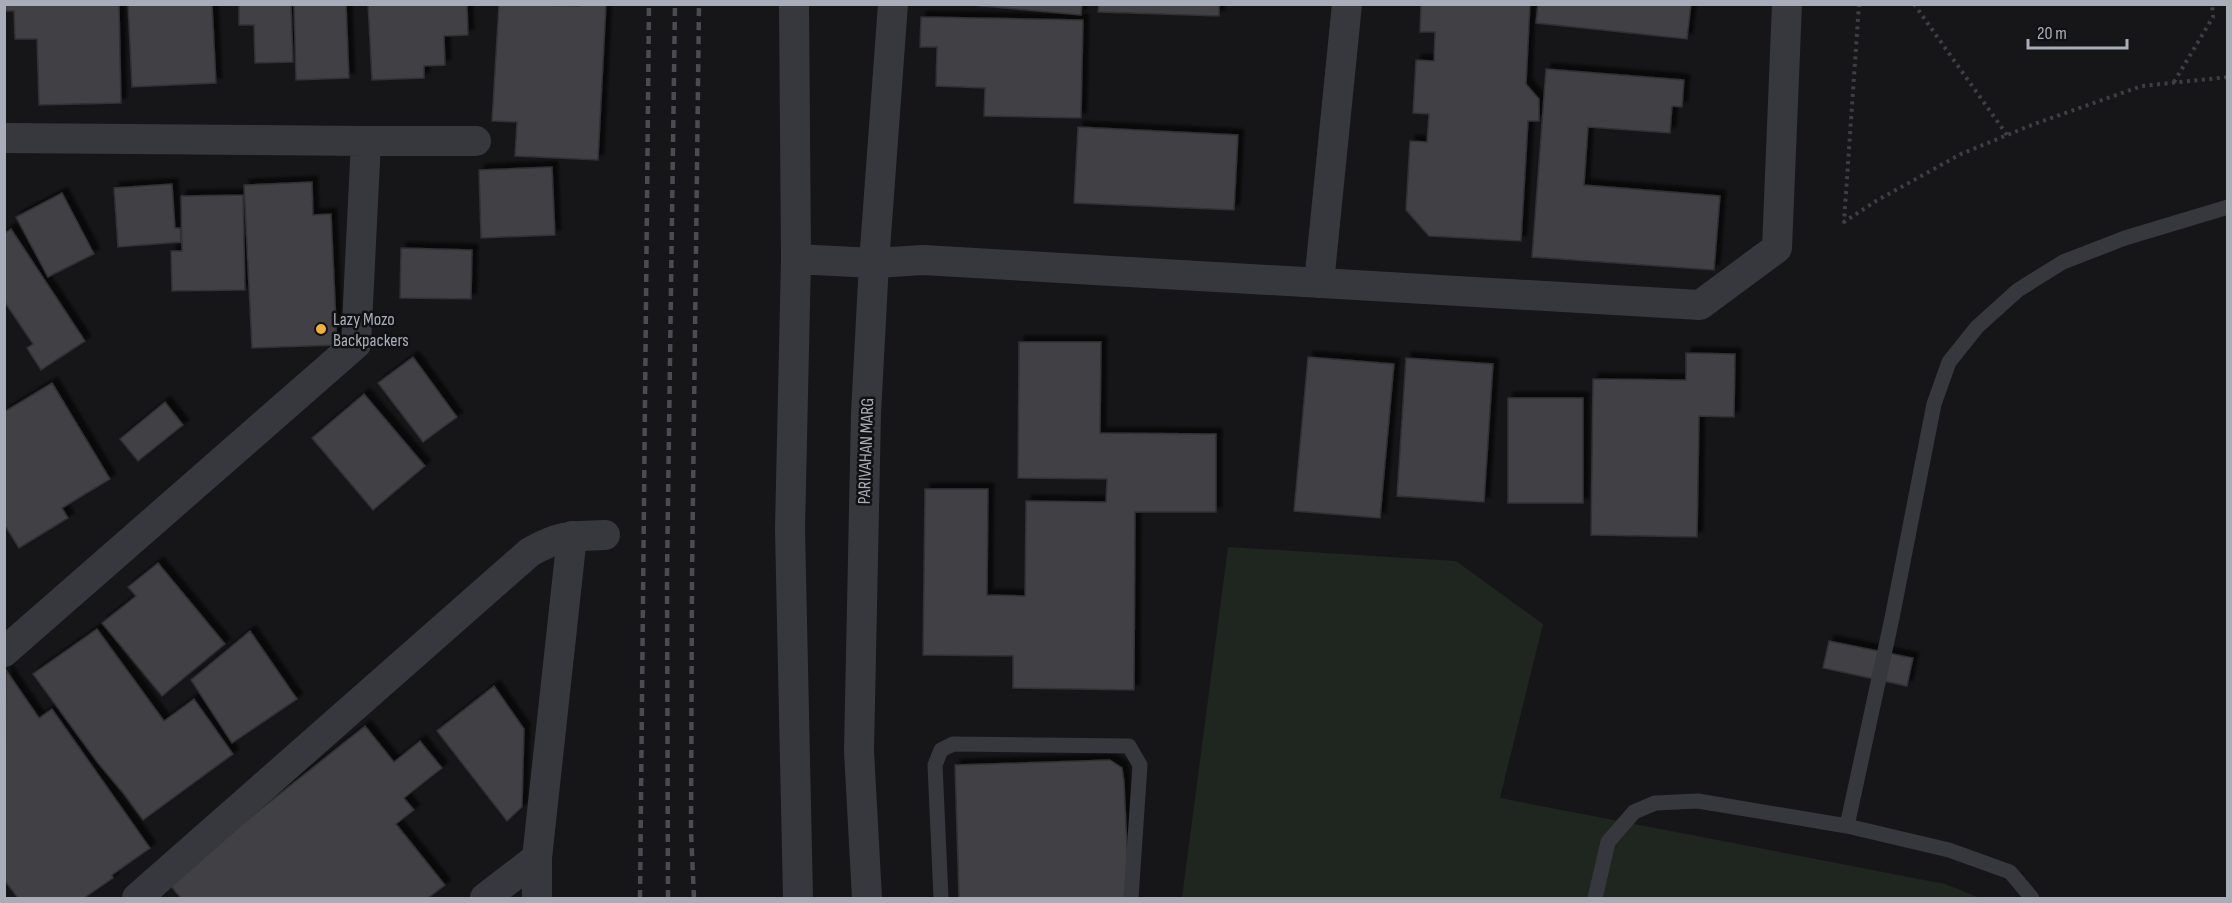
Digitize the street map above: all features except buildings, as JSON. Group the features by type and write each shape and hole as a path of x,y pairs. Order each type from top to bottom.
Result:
{"street":[{"path":"794,4 796,259 790,529 798,898"},
{"name":"PARIVAHAN MARG","path":"867,898 859,751 866,413 874,263 893,4"},
{"path":"1319,283 1347,4"},
{"path":"796,259 874,263 923,260 1700,305 1777,248 1787,4"},
{"path":"4,138 476,141"},
{"path":"4,652 356,344 366,141"},
{"path":"137,898 530,552 551,540 572,536 605,535"},
{"path":"537,898 537,858 572,536"},
{"path":"485,898 537,858"}],"lane":[{"path":"1847,826 1892,618 1934,404 1949,362 1977,327 2018,290 2063,262 2125,238 2228,207"},
{"path":"941,898 935,765 941,750 953,744 1130,747 1140,765 1131,898"},
{"path":"1595,898 1608,842 1634,812 1655,803 1698,801 1847,826 1949,849 2010,872 2032,898"}],"path":[{"path":"1859,4 1844,222 1876,201 1961,153 2007,135 2142,86 2228,77"},
{"path":"1914,4 2007,135"},
{"path":"2174,83 2213,17 2212,4"}],"shaded area":[{"path":"1228,547 1456,561 1543,624 1500,798 1945,884 1980,898 1182,898"}],"railway":[{"path":"640,898 649,4"},
{"path":"668,898 667,574 675,4"},
{"path":"694,898 691,832 692,577 699,4"}],"place":[{"name":"Lazy Mozo Backpackers","path":"321,329"}]}
